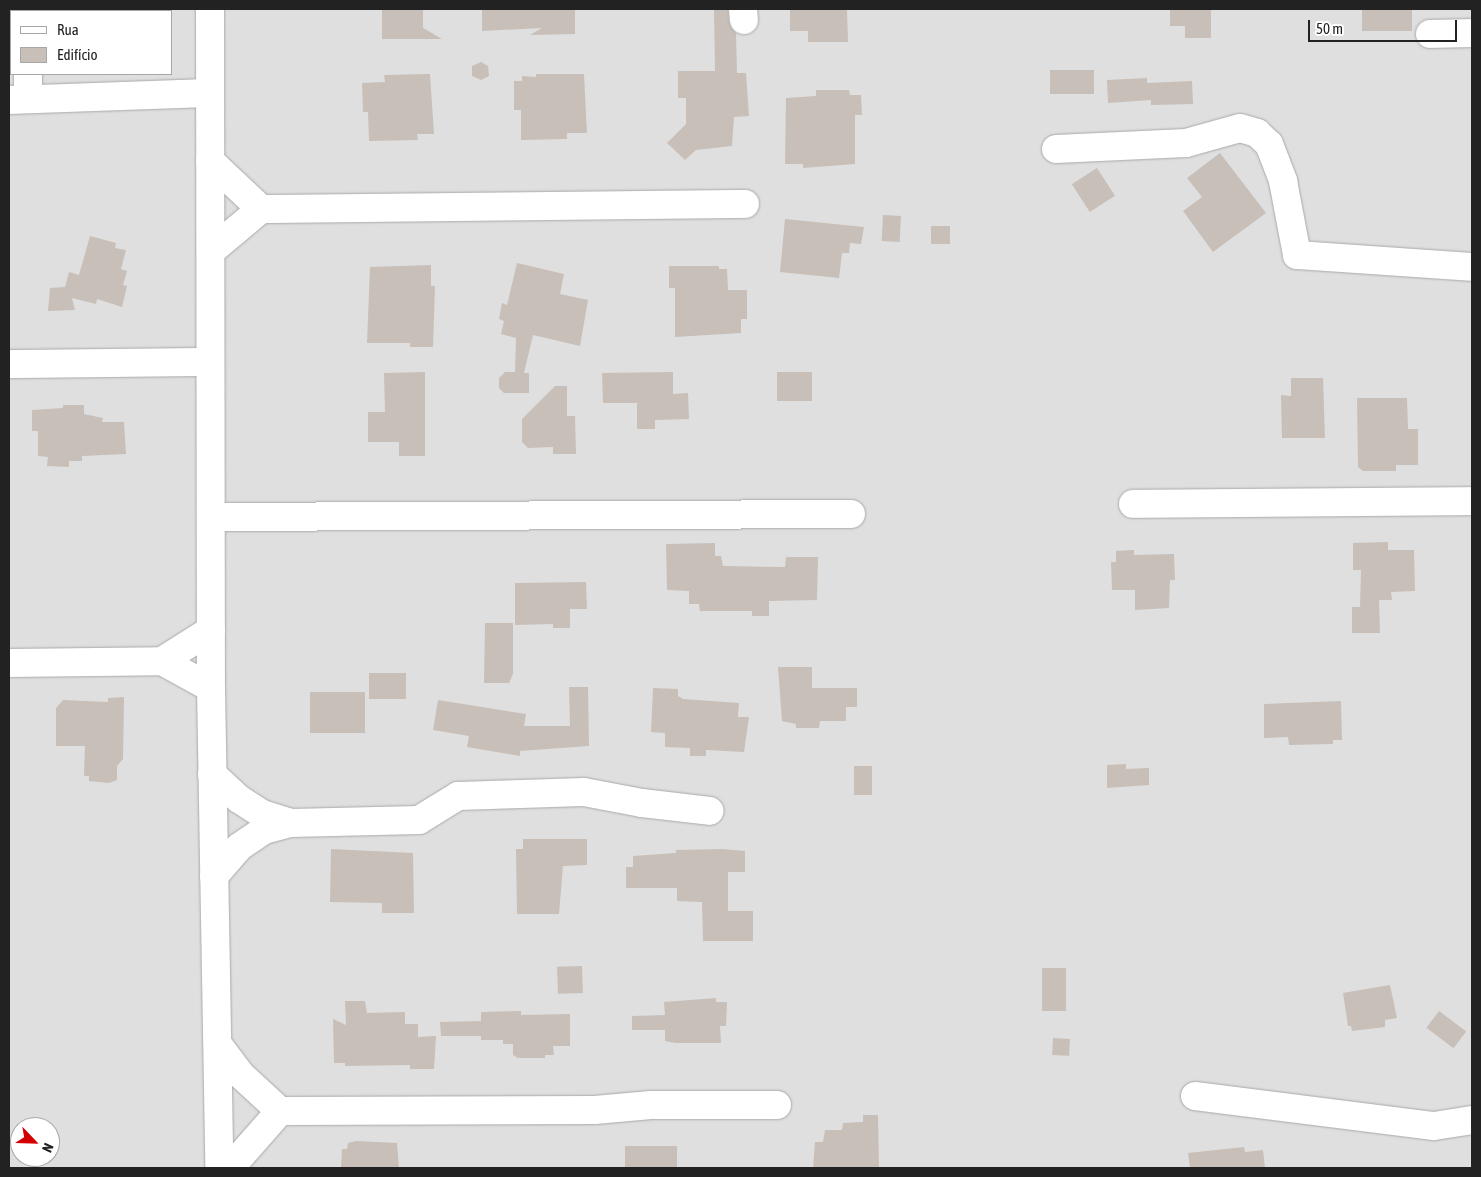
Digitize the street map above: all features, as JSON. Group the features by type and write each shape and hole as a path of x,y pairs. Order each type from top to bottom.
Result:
{"street":[{"path":"210,9 208,94 212,251 210,362 211,688 219,1046 219,1168"},
{"path":"1430,34 1472,33"},
{"path":"22,91 208,94"},
{"path":"1056,150 1186,144 1240,128 1257,133 1269,144 1283,182 1297,255 1472,267"},
{"path":"210,161 261,209"},
{"path":"212,251 261,209 745,204"},
{"path":"9,364 210,362"},
{"path":"1133,504 1472,501"},
{"path":"211,516 851,514"},
{"path":"162,661 211,630"},
{"path":"9,662 162,661 211,688"},
{"path":"212,774 239,800 262,814 291,823"},
{"path":"214,876 239,847 264,830 291,823 419,820 458,796 574,792 710,811"},
{"path":"219,1046 241,1075 280,1110 595,1110 651,1105 778,1105"},
{"path":"1194,1096 1434,1126 1472,1120"},
{"path":"230,1168 280,1110"}],"shaded area":[{"path":"9,9 1472,9 1472,1168 9,1168"}],"building":[{"path":"382,9 423,9 423,28 442,39 382,39"},
{"path":"482,9 575,9 575,34 530,35 542,28 482,31"},
{"path":"714,9 728,9 729,22 736,33 737,73 746,73 749,116 734,117 732,146 696,150 685,160 667,143 686,124 686,98 678,98 678,71 715,71"},
{"path":"790,9 847,9 848,42 808,42 808,31 790,31"},
{"path":"1170,9 1211,9 1211,38 1185,38 1185,26 1170,26"},
{"path":"1362,9 1412,9 1412,31 1362,31"},
{"path":"481,62 488,66 489,76 481,80 472,76 472,66"},
{"path":"1050,70 1094,70 1094,94 1050,94"},
{"path":"430,74 434,134 417,134 418,140 369,141 368,112 363,112 362,83 385,82 384,75"},
{"path":"536,74 584,74 587,133 567,133 567,139 521,140 521,110 514,110 514,81 522,81 522,76 536,77"},
{"path":"1147,78 1147,83 1192,81 1193,104 1151,105 1151,100 1108,103 1107,80"},
{"path":"816,90 849,90 850,95 861,95 862,115 855,115 855,164 803,168 803,164 785,164 786,98 816,96"},
{"path":"1220,153 1266,213 1213,252 1183,211 1202,197 1187,178"},
{"path":"1097,168 1115,196 1090,212 1072,184"},
{"path":"883,215 901,216 900,242 882,241"},
{"path":"785,219 864,227 861,244 850,243 849,253 842,253 839,278 780,272"},
{"path":"931,226 950,226 950,244 931,244"},
{"path":"90,236 116,243 115,248 126,250 121,269 127,271 123,285 127,286 122,307 97,299 96,304 72,298 75,310 48,311 50,288 65,287 69,272 79,275"},
{"path":"517,263 564,274 560,294 588,300 580,346 533,335 524,373 529,373 529,393 504,393 499,388 499,378 505,372 515,372 516,338 501,334 504,321 499,319 502,303 507,305"},
{"path":"431,265 431,286 435,286 433,347 410,347 410,343 367,343 370,267"},
{"path":"669,266 719,266 719,269 727,269 728,290 747,290 747,319 741,319 741,333 675,337 675,288 669,288"},
{"path":"425,372 425,456 399,456 399,442 368,442 368,412 385,412 384,373"},
{"path":"673,372 673,394 688,393 689,419 655,420 655,429 637,429 637,403 603,403 602,373"},
{"path":"777,372 812,372 812,401 777,401"},
{"path":"1291,378 1323,378 1325,438 1282,438 1281,395 1291,396"},
{"path":"555,386 567,386 567,416 575,416 576,454 553,454 553,447 528,448 522,442 522,419"},
{"path":"1357,398 1407,398 1408,429 1418,429 1418,465 1396,465 1396,471 1363,471 1358,467"},
{"path":"63,405 84,405 84,414 103,418 102,422 124,422 126,454 82,456 82,461 69,461 69,467 47,466 48,457 38,456 38,431 32,431 32,410 63,408"},
{"path":"1388,542 1388,550 1414,550 1415,591 1391,592 1392,600 1379,600 1380,633 1352,633 1352,607 1360,607 1361,570 1353,570 1353,543"},
{"path":"715,543 715,556 721,556 723,566 785,567 786,557 818,557 817,600 769,601 769,616 752,616 752,611 700,611 699,604 689,604 689,591 667,590 666,544"},
{"path":"1134,550 1134,555 1174,554 1175,580 1170,580 1169,608 1135,610 1135,590 1112,590 1111,562 1116,562 1116,551"},
{"path":"586,582 587,609 570,609 570,628 553,628 553,624 515,625 515,583"},
{"path":"485,623 513,623 513,674 509,683 484,683"},
{"path":"778,667 812,667 812,688 857,688 857,707 846,707 846,721 820,721 819,728 796,728 796,724 782,721"},
{"path":"369,673 406,673 406,699 369,699"},
{"path":"569,687 588,687 589,746 520,751 520,756 467,747 469,736 433,730 438,700 526,714 524,726 570,726"},
{"path":"653,688 678,689 678,696 683,699 739,703 738,717 749,717 744,752 706,750 706,756 690,756 690,748 665,747 665,733 651,732"},
{"path":"310,692 365,692 365,733 310,733"},
{"path":"124,697 123,759 117,766 117,780 109,783 89,781 89,776 84,776 85,746 56,746 56,708 63,700 108,702 108,698"},
{"path":"1341,701 1342,740 1333,740 1333,744 1289,745 1288,737 1264,738 1264,704"},
{"path":"1126,764 1126,769 1149,768 1149,785 1107,788 1107,765"},
{"path":"854,766 872,766 872,795 854,795"},
{"path":"523,839 587,839 587,865 563,866 559,914 517,914 516,849 523,849"},
{"path":"331,849 413,853 414,913 382,913 382,903 330,902"},
{"path":"722,849 745,851 745,872 728,872 728,911 753,911 753,941 703,941 702,902 677,901 677,888 626,888 626,867 633,867 633,856 676,853 676,850"},
{"path":"582,966 583,993 558,994 557,967"},
{"path":"1042,968 1066,968 1066,1011 1042,1011"},
{"path":"1390,985 1397,1018 1385,1020 1385,1027 1352,1031 1351,1026 1348,1026 1343,993"},
{"path":"716,998 716,1002 727,1002 726,1026 720,1026 721,1043 675,1043 665,1041 665,1030 632,1030 632,1016 665,1015 664,1002"},
{"path":"345,1001 365,1001 367,1013 405,1012 405,1024 418,1024 418,1037 436,1036 434,1069 410,1069 410,1065 345,1066 345,1063 334,1063 333,1019 346,1025"},
{"path":"521,1011 521,1015 570,1014 570,1046 553,1046 554,1055 545,1055 545,1058 518,1058 513,1055 513,1044 503,1044 503,1040 481,1040 481,1036 441,1036 440,1022 481,1021 481,1012"},
{"path":"1439,1011 1466,1031 1454,1048 1426,1028"},
{"path":"1053,1038 1070,1039 1069,1056 1052,1055"},
{"path":"863,1115 878,1115 879,1168 813,1168 815,1142 823,1142 825,1130 842,1130 843,1123 863,1122"},
{"path":"356,1141 397,1143 399,1168 341,1168 342,1149 347,1149 348,1143"},
{"path":"625,1146 677,1146 677,1168 625,1168"},
{"path":"1244,1147 1245,1152 1263,1150 1265,1168 1190,1168 1188,1153"}]}
